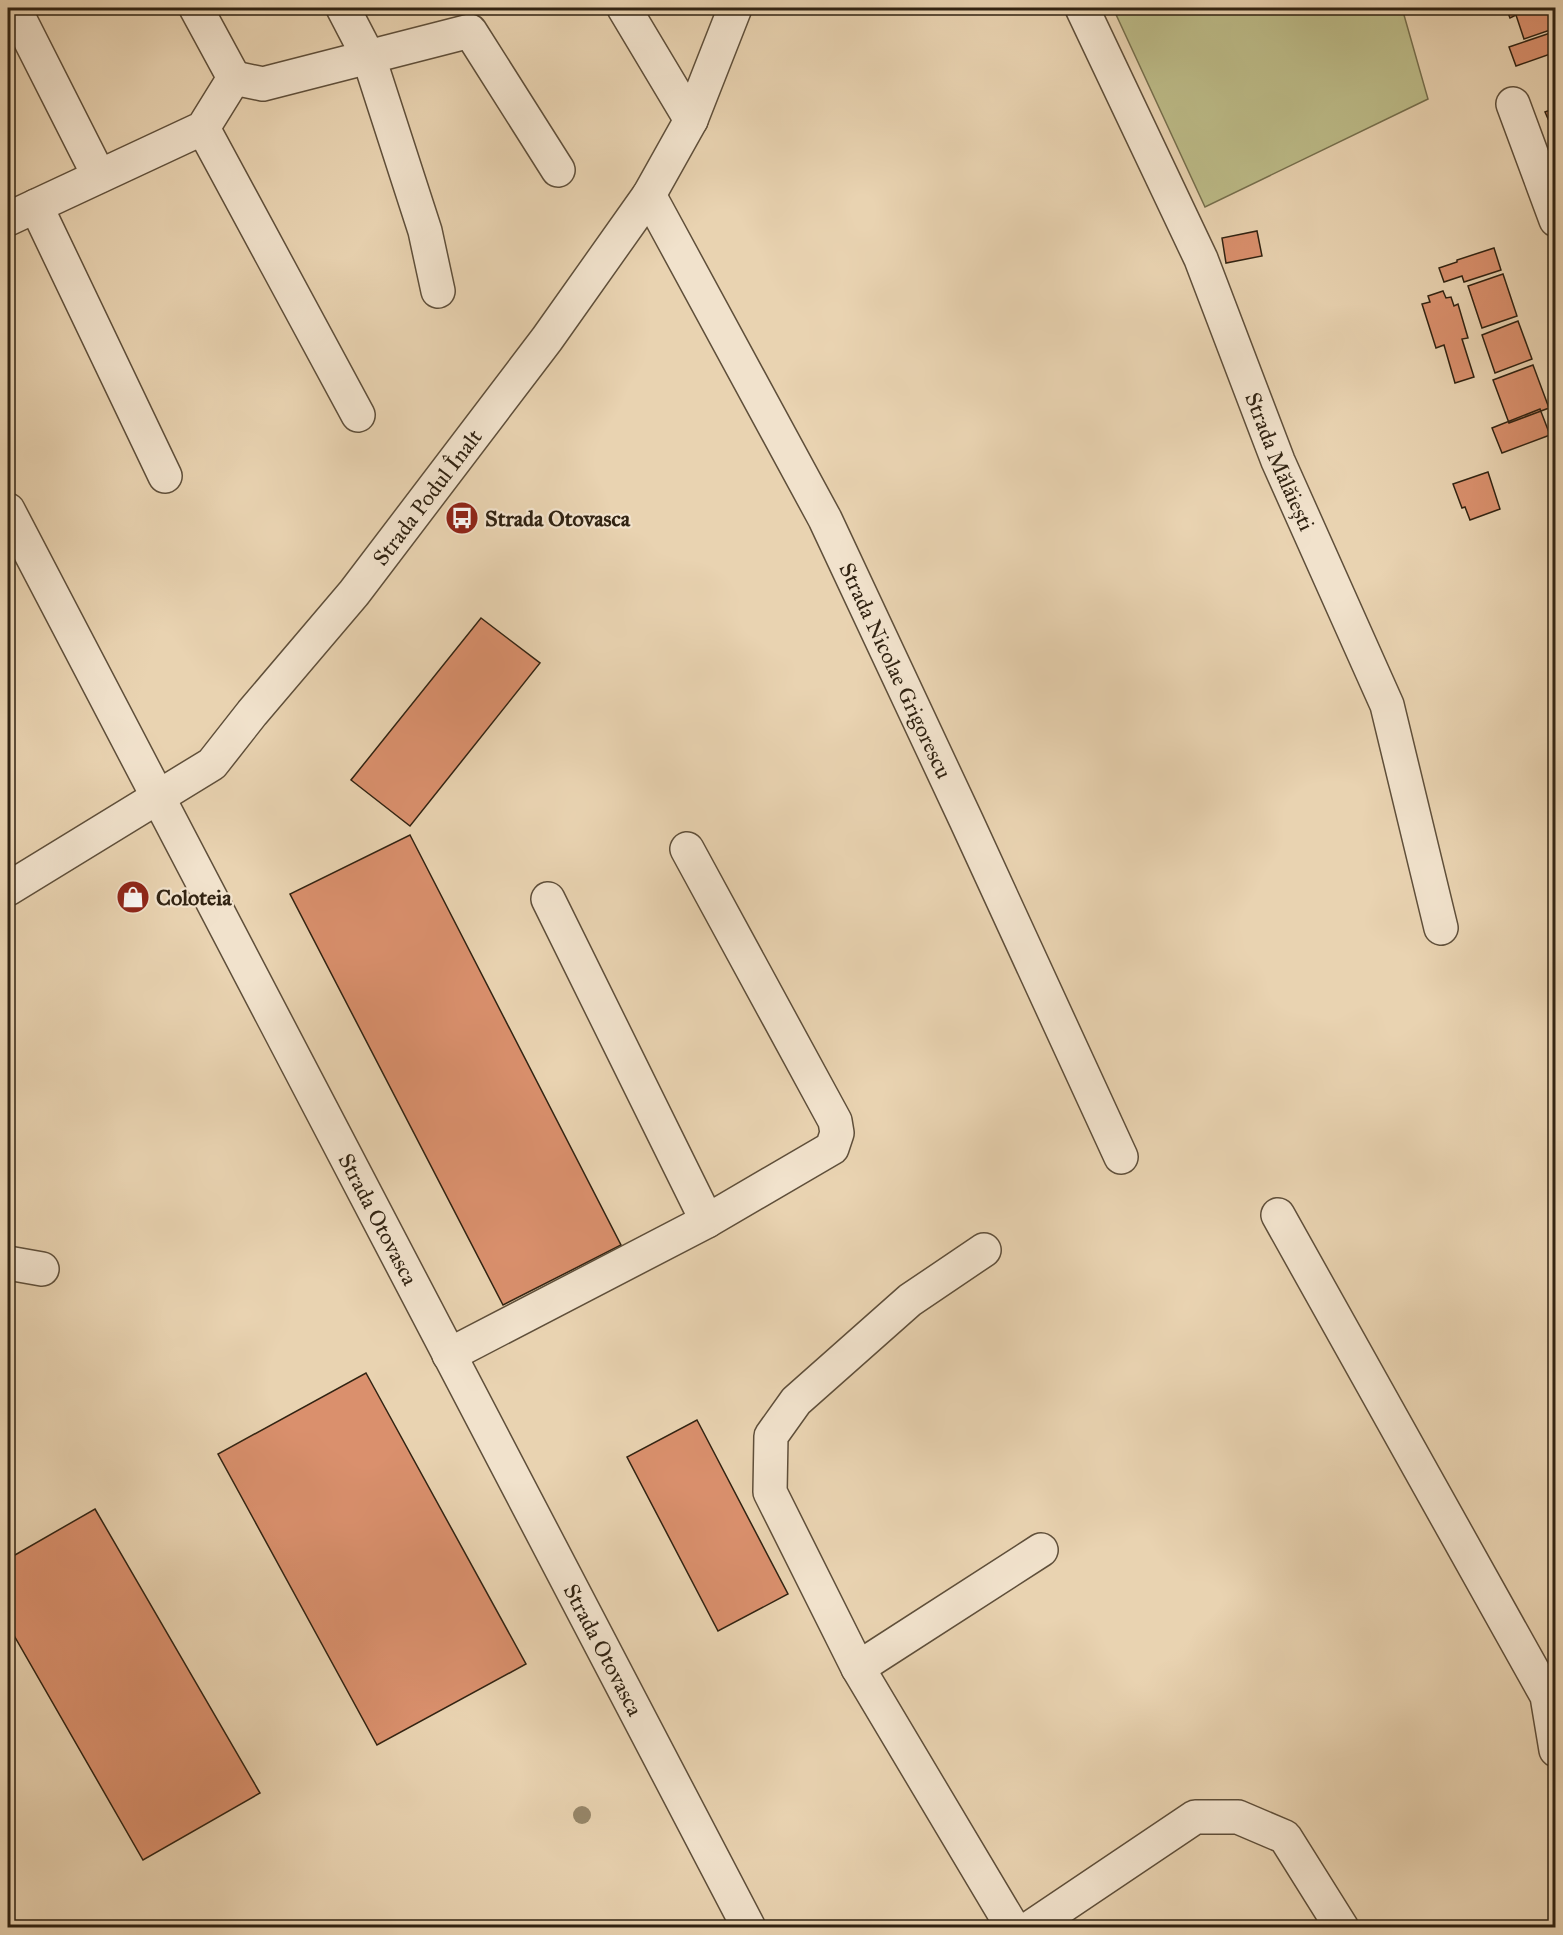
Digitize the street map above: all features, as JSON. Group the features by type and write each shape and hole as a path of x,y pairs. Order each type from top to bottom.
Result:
{"street":[{"path":"14,8 99,176"},
{"path":"196,8 234,78 263,84 470,31 558,170"},
{"path":"342,8 369,58 425,231 438,291"},
{"path":"624,8 691,120"},
{"name":"Strada Podul Înalt","path":"8,889 212,764 252,713 354,593 547,339 649,195 691,120 735,8"},
{"name":"Strada Mălăiești","path":"1082,8 1201,259 1278,461 1387,705 1441,928"},
{"path":"165,476 22,212 203,128 234,78"},
{"path":"1513,104 1556,220"},
{"path":"203,128 358,415"},
{"name":"Strada Nicolae Grigorescu","path":"649,195 825,519 1121,1157"},
{"name":"Strada Otovasca","path":"8,510 749,1928"},
{"path":"449,1355 707,1221 832,1148 837,1133 829,1111 687,849"},
{"path":"548,899 707,1221"},
{"path":"1278,1215 1547,1696 1556,1750"},
{"path":"984,1250 910,1300 796,1401 771,1436 770,1492 858,1668 1013,1928"},
{"path":"8,1263 42,1269"},
{"path":"858,1668 1041,1550"},
{"path":"1030,1928 1195,1817 1238,1817 1286,1838 1342,1928"}],"shaded area":[{"path":"1113,8 1402,8 1428,99 1205,207"}],"building":[{"path":"1506,8 1556,8 1556,28 1524,39 1516,15 1510,18"},
{"path":"1556,31 1556,52 1516,66 1509,47"},
{"path":"1556,108 1556,137 1545,112"},
{"path":"1257,231 1262,256 1226,263 1222,238"},
{"path":"1494,248 1501,270 1464,282 1462,276 1444,282 1439,268"},
{"path":"1503,274 1517,316 1482,328 1468,286"},
{"path":"1443,291 1446,298 1451,297 1454,306 1458,304 1468,338 1462,339 1474,377 1455,383 1444,345 1436,348 1422,304 1430,302 1428,296"},
{"path":"1518,321 1532,359 1495,373 1482,335"},
{"path":"1533,365 1549,408 1509,423 1493,380"},
{"path":"1540,409 1550,435 1502,453 1492,428"},
{"path":"1488,472 1500,509 1470,520 1465,507 1462,508 1453,484"},
{"path":"481,618 540,663 410,826 351,780"},
{"path":"410,835 621,1245 503,1305 290,894"},
{"path":"366,1373 526,1664 377,1745 218,1454"},
{"path":"697,1420 788,1594 718,1631 627,1457"},
{"path":"95,1509 260,1793 143,1860 8,1625 8,1559"}],"place":[{"name":"Strada Otovasca","path":"462,518"},
{"name":"Coloteia","path":"133,897"}]}
